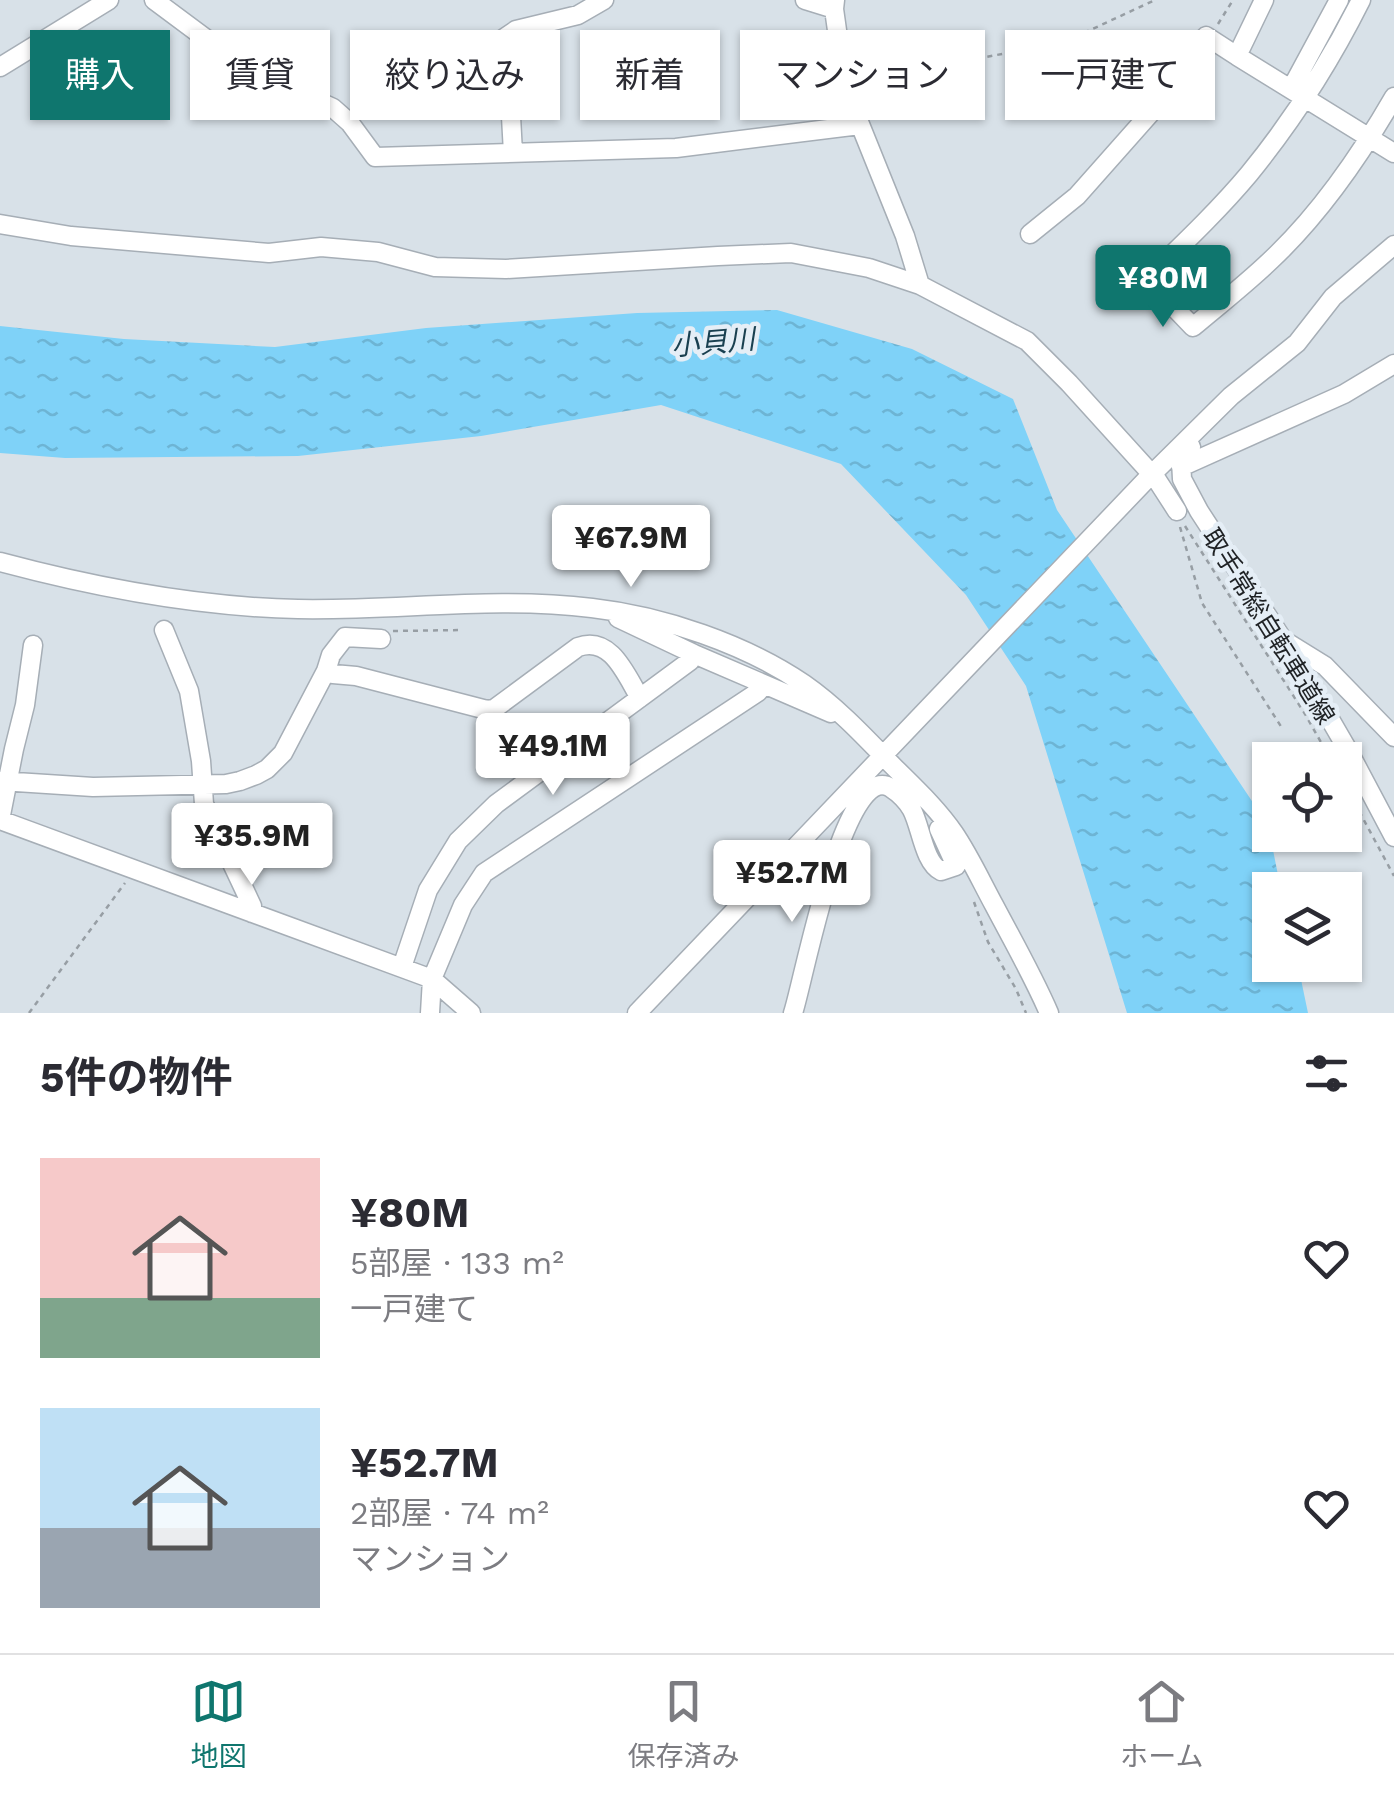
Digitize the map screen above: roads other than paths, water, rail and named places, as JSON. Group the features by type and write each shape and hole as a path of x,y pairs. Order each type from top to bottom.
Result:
{"street":[{"path":"0,67 109,0"},
{"path":"154,0 244,67 333,108 350,123 374,157 676,148 834,120"},
{"path":"513,153 510,98 494,44 516,30 578,15 604,0"},
{"path":"805,0 835,4 838,30"},
{"path":"1236,56 1264,0"},
{"path":"1339,0 1299,93 1248,176 1148,279 1193,327 1272,259 1328,199 1394,98"},
{"path":"1299,93 1336,49 1361,0"},
{"path":"1030,234 1076,196 1155,108 1206,36 1394,153"},
{"path":"858,120 905,236 920,285"},
{"path":"0,224 71,236 269,253 321,247 378,252 435,267 506,269 790,254 869,268 920,285 1027,341 1177,511"},
{"path":"637,1013 1148,477 1232,396 1296,343 1334,296 1394,245"},
{"path":"1181,468 1344,394 1394,364"},
{"path":"1232,396 1231,408 1181,460 1182,479 1350,752 1394,836"},
{"path":"0,562 95,586 229,604 315,609 558,605 606,610 659,621 751,655 803,684 886,751 953,831 1049,1013"},
{"path":"606,610 692,657 761,688 846,718"},
{"path":"164,630 189,691 204,804 252,913"},
{"path":"4,782 93,787 240,782 277,761 344,637 382,639"},
{"path":"1283,640 1325,666 1394,737"},
{"path":"326,672 487,710 494,709 578,647 594,644 611,653 640,698"},
{"path":"33,645 26,705 4,782 0,820 402,966 432,979 470,1013"},
{"path":"402,966 428,890 458,841 496,804 692,657"},
{"path":"430,1013 432,979 464,905 484,874 761,688"},
{"path":"793,1013 845,828 858,803 876,785 884,784 896,791 912,810 934,868 940,871 956,866 923,796"}],"water":[{"name":"小貝川","path":"777,310 912,349 1013,399 1057,510 1252,801 1252,852 1273,852 1277,872 1252,872 1252,982 1302,982 1308,1013 1127,1013 1026,686 966,595 841,464 661,405 481,436 298,456 65,458 0,453 0,326 124,339 275,347 426,328 637,313"}]}
